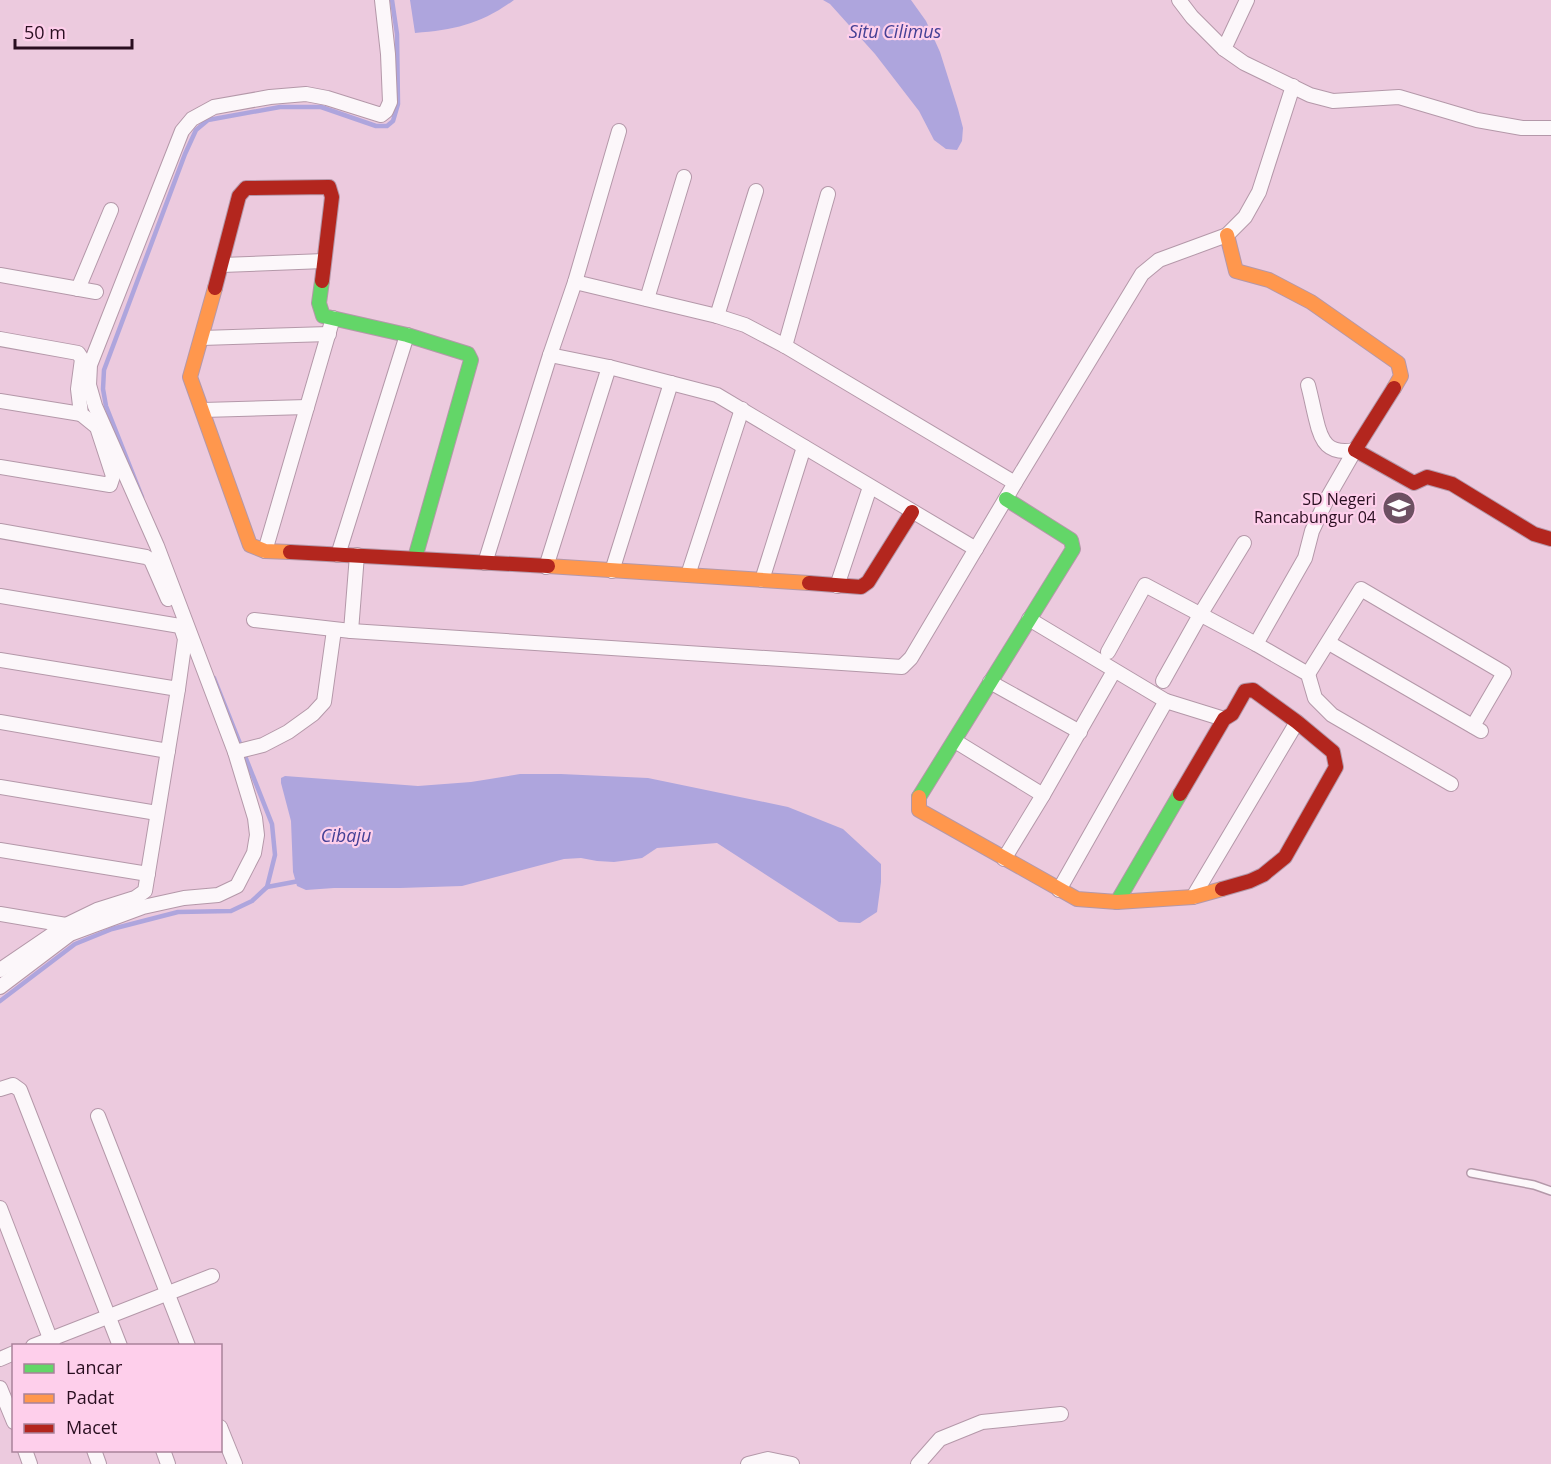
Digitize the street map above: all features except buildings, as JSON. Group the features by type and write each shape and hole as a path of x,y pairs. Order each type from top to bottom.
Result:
{"street":[{"path":"0,987 70,934 143,907 184,898 218,895 237,886 254,853 257,835 255,818 235,752 157,546 95,406 89,385 90,365 182,131 192,119 214,107 270,97 306,94 327,98 381,115 386,111 390,102 382,0"},
{"path":"1179,0 1192,17 1224,49 1244,63 1310,94 1333,101 1399,97 1477,120 1522,128 1551,128"},
{"path":"1224,49 1247,0"},
{"path":"254,620 334,630 902,667 911,658 1142,274 1159,260 1227,235 1245,217 1259,192 1293,86"},
{"path":"485,563 575,282 619,131"},
{"path":"647,299 684,177"},
{"path":"415,558 471,360 468,354 406,335 322,316 320,303 332,197 329,187 246,188 238,196 222,265 190,377 250,545 265,551 415,558 861,587 868,582 912,512"},
{"path":"717,315 756,191"},
{"path":"785,346 828,194"},
{"path":"78,289 111,210"},
{"path":"1227,235 1236,271 1269,280 1311,302 1398,363 1401,376 1328,496 1312,531 1305,558 1256,644"},
{"path":"222,265 324,261"},
{"path":"0,275 96,292"},
{"path":"575,282 717,315 745,325 785,346 1015,483"},
{"path":"265,551 333,318"},
{"path":"202,338 329,334"},
{"path":"339,555 406,335"},
{"path":"0,339 78,353 82,359 78,389 81,414"},
{"path":"550,355 609,367 717,395 976,549"},
{"path":"546,567 609,367"},
{"path":"612,571 671,383"},
{"path":"1308,385 1319,435 1326,445 1342,452 1355,450 1414,483 1427,477 1452,484 1534,534 1551,539"},
{"path":"0,401 81,414 97,427 113,476 110,485 0,467"},
{"path":"203,410 307,407"},
{"path":"688,575 742,409"},
{"path":"762,579 804,447"},
{"path":"837,586 870,487"},
{"path":"1006,499 1071,540 1073,549 919,796 919,810 1077,899 1117,902 1193,897 1263,875 1285,857 1336,767 1333,752 1253,690 1245,691 1232,714 1224,719 1117,902"},
{"path":"0,531 146,557 151,560 185,639 145,891 135,898 97,910 66,925 0,970"},
{"path":"1163,681 1244,543"},
{"path":"351,631 357,555"},
{"path":"1108,652 1145,585 1308,674 1315,698 1332,715 1451,784"},
{"path":"1308,674 1361,589 1504,673 1477,728 1329,643"},
{"path":"0,596 180,626"},
{"path":"1029,619 1166,701 1224,719"},
{"path":"235,752 263,745 288,732 313,714 324,702 334,630"},
{"path":"0,660 178,689"},
{"path":"1004,859 1114,671"},
{"path":"990,682 1080,732"},
{"path":"1059,890 1166,701"},
{"path":"0,722 168,751"},
{"path":"1193,897 1297,722"},
{"path":"955,741 1043,795"},
{"path":"0,787 157,813"},
{"path":"0,850 148,874"},
{"path":"0,914 66,925"},
{"path":"0,1089 13,1085 20,1090 119,1344"},
{"path":"98,1116 187,1344"},
{"path":"0,1208 52,1342 108,1316 212,1276"},
{"path":"0,1388 12,1417"},
{"path":"918,1464 940,1439 982,1422 1061,1414"},
{"path":"222,1432 235,1464"},
{"path":"748,1464 768,1459 792,1464"}],"lane":[{"path":"1471,1173 1534,1185 1551,1191"}],"water":[{"path":"410,0 514,0 490,15 455,28 415,33"},
{"name":"Situ Cilimus","path":"823,0 911,0 926,21 940,52 958,109 963,128 962,141 957,150 946,149 934,140 919,111 875,54 830,4"},
{"name":"Cibaju","path":"520,774 648,778 788,807 843,829 881,864 877,912 860,923 839,922 717,843 657,848 642,858 614,862 581,858 564,859 462,886 306,890 297,886 293,872 291,821 281,778 285,776 418,786 471,782"}],"waterway":[{"path":"142,497 106,406 103,389 104,370 196,130 208,120 280,107 321,107 376,126 387,126 393,121 398,104 397,34 392,0"},
{"path":"0,1001 75,944 112,929 178,912 231,911 252,901 267,887 275,855 272,824 214,678"},
{"path":"267,887 299,881"}],"traffic: fast":[{"path":"322,281 319,303 323,316 407,335 468,354 471,360 415,558"},
{"path":"919,797 1073,549 1071,540 1006,499"},
{"path":"1117,902 1180,794"}],"traffic: slow":[{"path":"1227,235 1236,271 1269,280 1311,302 1398,363 1401,376 1394,388"},
{"path":"215,288 190,377 250,545 265,551 290,552"},
{"path":"548,566 809,583"},
{"path":"919,797 919,810 1077,899 1117,902 1193,897 1222,889"}],"traffic: jam":[{"path":"215,288 239,196 246,188 329,187 332,197 322,281"},
{"path":"1394,388 1355,450 1414,483 1427,477 1452,484 1534,534 1551,539"},
{"path":"809,583 861,587 868,582 912,512"},
{"path":"290,552 548,566"},
{"path":"1180,794 1224,719 1232,714 1245,691 1253,690 1333,752 1336,767 1285,857 1263,875 1222,889"}],"place":[{"name":"SD Negeri Rancabungur 04","path":"1399,508"}]}
